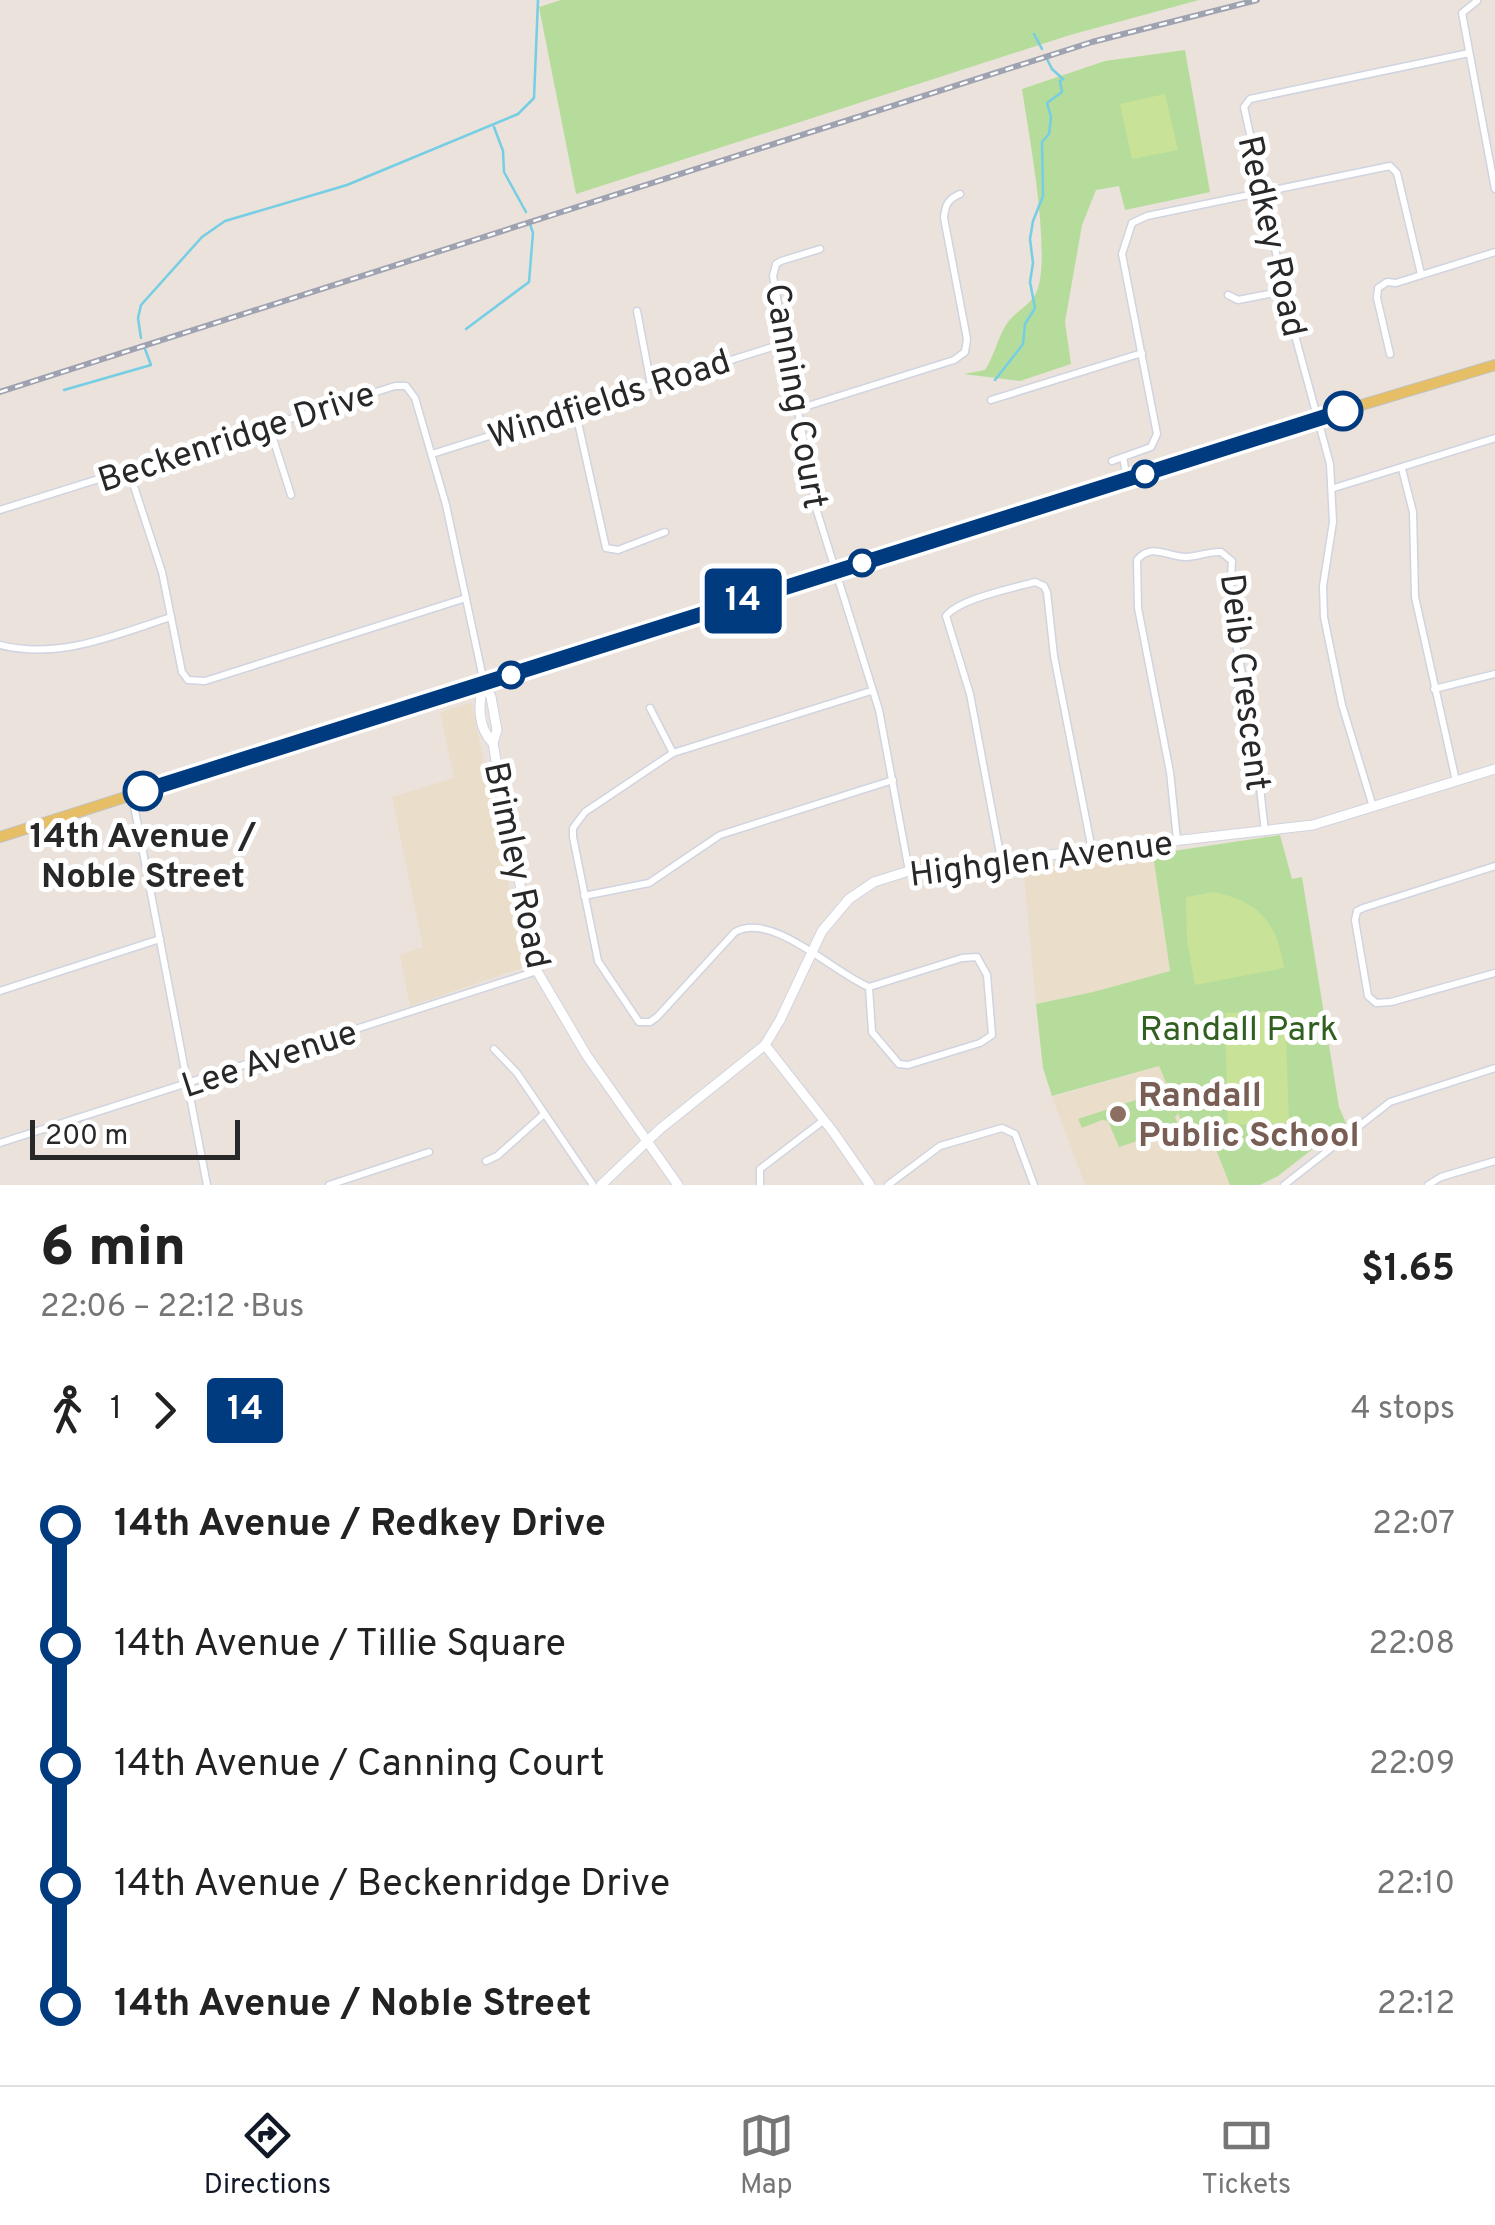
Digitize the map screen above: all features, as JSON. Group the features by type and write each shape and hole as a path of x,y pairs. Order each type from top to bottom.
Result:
{"main road":[{"path":"0,837 1495,365"}],"street":[{"path":"1477,2 1462,13 1495,190"},
{"name":"Redkey Road","path":"1373,806 1342,705 1322,601 1334,488 1284,291 1245,102 1469,54"},
{"path":"1112,460 1151,448 1156,440 1122,254 1132,223 1161,212 1394,168 1421,274"},
{"path":"798,410 954,360 965,352 967,338 944,218 950,198 960,194"},
{"name":"Canning Court","path":"820,249 781,261 774,270 816,508 879,710 909,870"},
{"path":"1390,354 1376,292 1388,282 1495,252"},
{"path":"1228,295 1238,300 1284,291"},
{"path":"637,311 651,385"},
{"name":"Windfields Road","path":"432,454 785,342"},
{"path":"991,400 1142,353"},
{"name":"Beckenridge Drive","path":"0,510 406,386 415,398 432,454 484,683"},
{"path":"576,409 606,548 618,550 665,532"},
{"path":"269,426 292,495"},
{"path":"1334,488 1495,438"},
{"path":"1123,457 1127,479"},
{"path":"1402,469 1414,512 1415,597 1456,781"},
{"path":"129,470 162,572 184,677 196,683 466,598"},
{"name":"Deib Crescent","path":"1177,842 1170,772 1138,608 1137,560 1144,552 1154,550 1186,557 1221,552 1232,561 1228,600 1254,734 1265,832"},
{"path":"1001,859 970,694 946,616 963,604 1035,582 1047,592 1054,656 1092,850"},
{"path":"0,645 44,652 58,650 171,617"},
{"path":"1434,689 1495,674"},
{"name":"Brimley Road","path":"484,683 498,730 494,742 536,971 587,1056 678,1185"},
{"path":"869,987 872,1032 899,1064 932,1058 980,1043 992,1035 987,975 976,957 869,987 764,928 739,929 658,1016 650,1022 640,1022 598,961 573,837 578,819 673,754 871,692"},
{"path":"650,708 673,754"},
{"name":"Highglen Avenue","path":"597,1185 765,1045 830,919 849,899 874,882 909,870 1313,826 1495,768"},
{"path":"584,896 649,883 720,835 893,780"},
{"path":"132,795 207,1185"},
{"path":"1495,866 1363,908 1355,920 1368,996 1376,1003 1495,973"},
{"path":"0,991 160,940"},
{"name":"Lee Avenue","path":"0,1143 536,971"},
{"path":"765,1045 870,1185"},
{"path":"494,1049 597,1185"},
{"path":"1287,1184 1390,1102 1495,1068"},
{"path":"486,1161 498,1156 544,1114"},
{"path":"760,1185 760,1169 824,1120"},
{"path":"888,1185 940,1146 1008,1128 1015,1134 1034,1185"},
{"path":"329,1185 429,1152"},
{"path":"1428,1185 1441,1177 1495,1162"}],"shaded area":[{"path":"472,703 525,967 410,1006 400,955 423,947 392,797 454,778 440,712"},
{"path":"1153,854 1170,971 1036,1004 1023,866"},
{"name":"Randall Public School","path":"1160,1066 1188,1138 1209,1131 1230,1185 1085,1185 1052,1097"}],"green space":[{"path":"561,0 1199,0 1070,35 576,194 539,7"},
{"path":"1185,50 1210,192 1125,210 1119,186 1096,190 1082,225 1065,322 1071,364 1020,381 964,374 985,370 1005,327 1035,295 1040,279 1038,195 1022,89 1105,61"},
{"path":"1165,94 1178,150 1132,159 1120,104"},
{"name":"Randall Park","path":"1280,835 1292,879 1302,877 1339,1107 1346,1123 1278,1176 1260,1185 1230,1185 1209,1132 1188,1138 1178,1113 1175,1117 1184,1140 1174,1142 1159,1134 1119,1147 1108,1121 1082,1128 1078,1119 1154,1094 1173,1099 1159,1066 1052,1096 1043,1068 1036,1004 1170,971 1153,854"},
{"path":"1213,892 1243,901 1263,916 1276,938 1284,968 1195,985 1187,940 1186,897"},
{"path":"1285,1011 1289,1123 1228,1125 1225,1013"}],"waterway":[{"path":"141,338 141,305 202,237 225,221 347,185 518,114 534,98 538,0"},
{"path":"1034,34 1042,49"},
{"path":"995,380 1023,344 1025,324 1035,308 1030,282 1030,239 1043,196 1042,142 1049,134 1051,117 1047,103 1062,92 1063,79 1046,57"},
{"path":"494,127 503,151 504,172 526,212"},
{"path":"466,329 529,282 533,233 530,224"},
{"path":"64,390 151,365 145,349"}],"railway":[{"path":"0,392 1092,42 1257,0"}],"bus line":[{"name":"14","path":"143,791 1343,411"}],"place":[{"name":"14th Avenue / Noble Street","path":"143,791"},
{"name":"Randall Public School","path":"1118,1114"}]}
